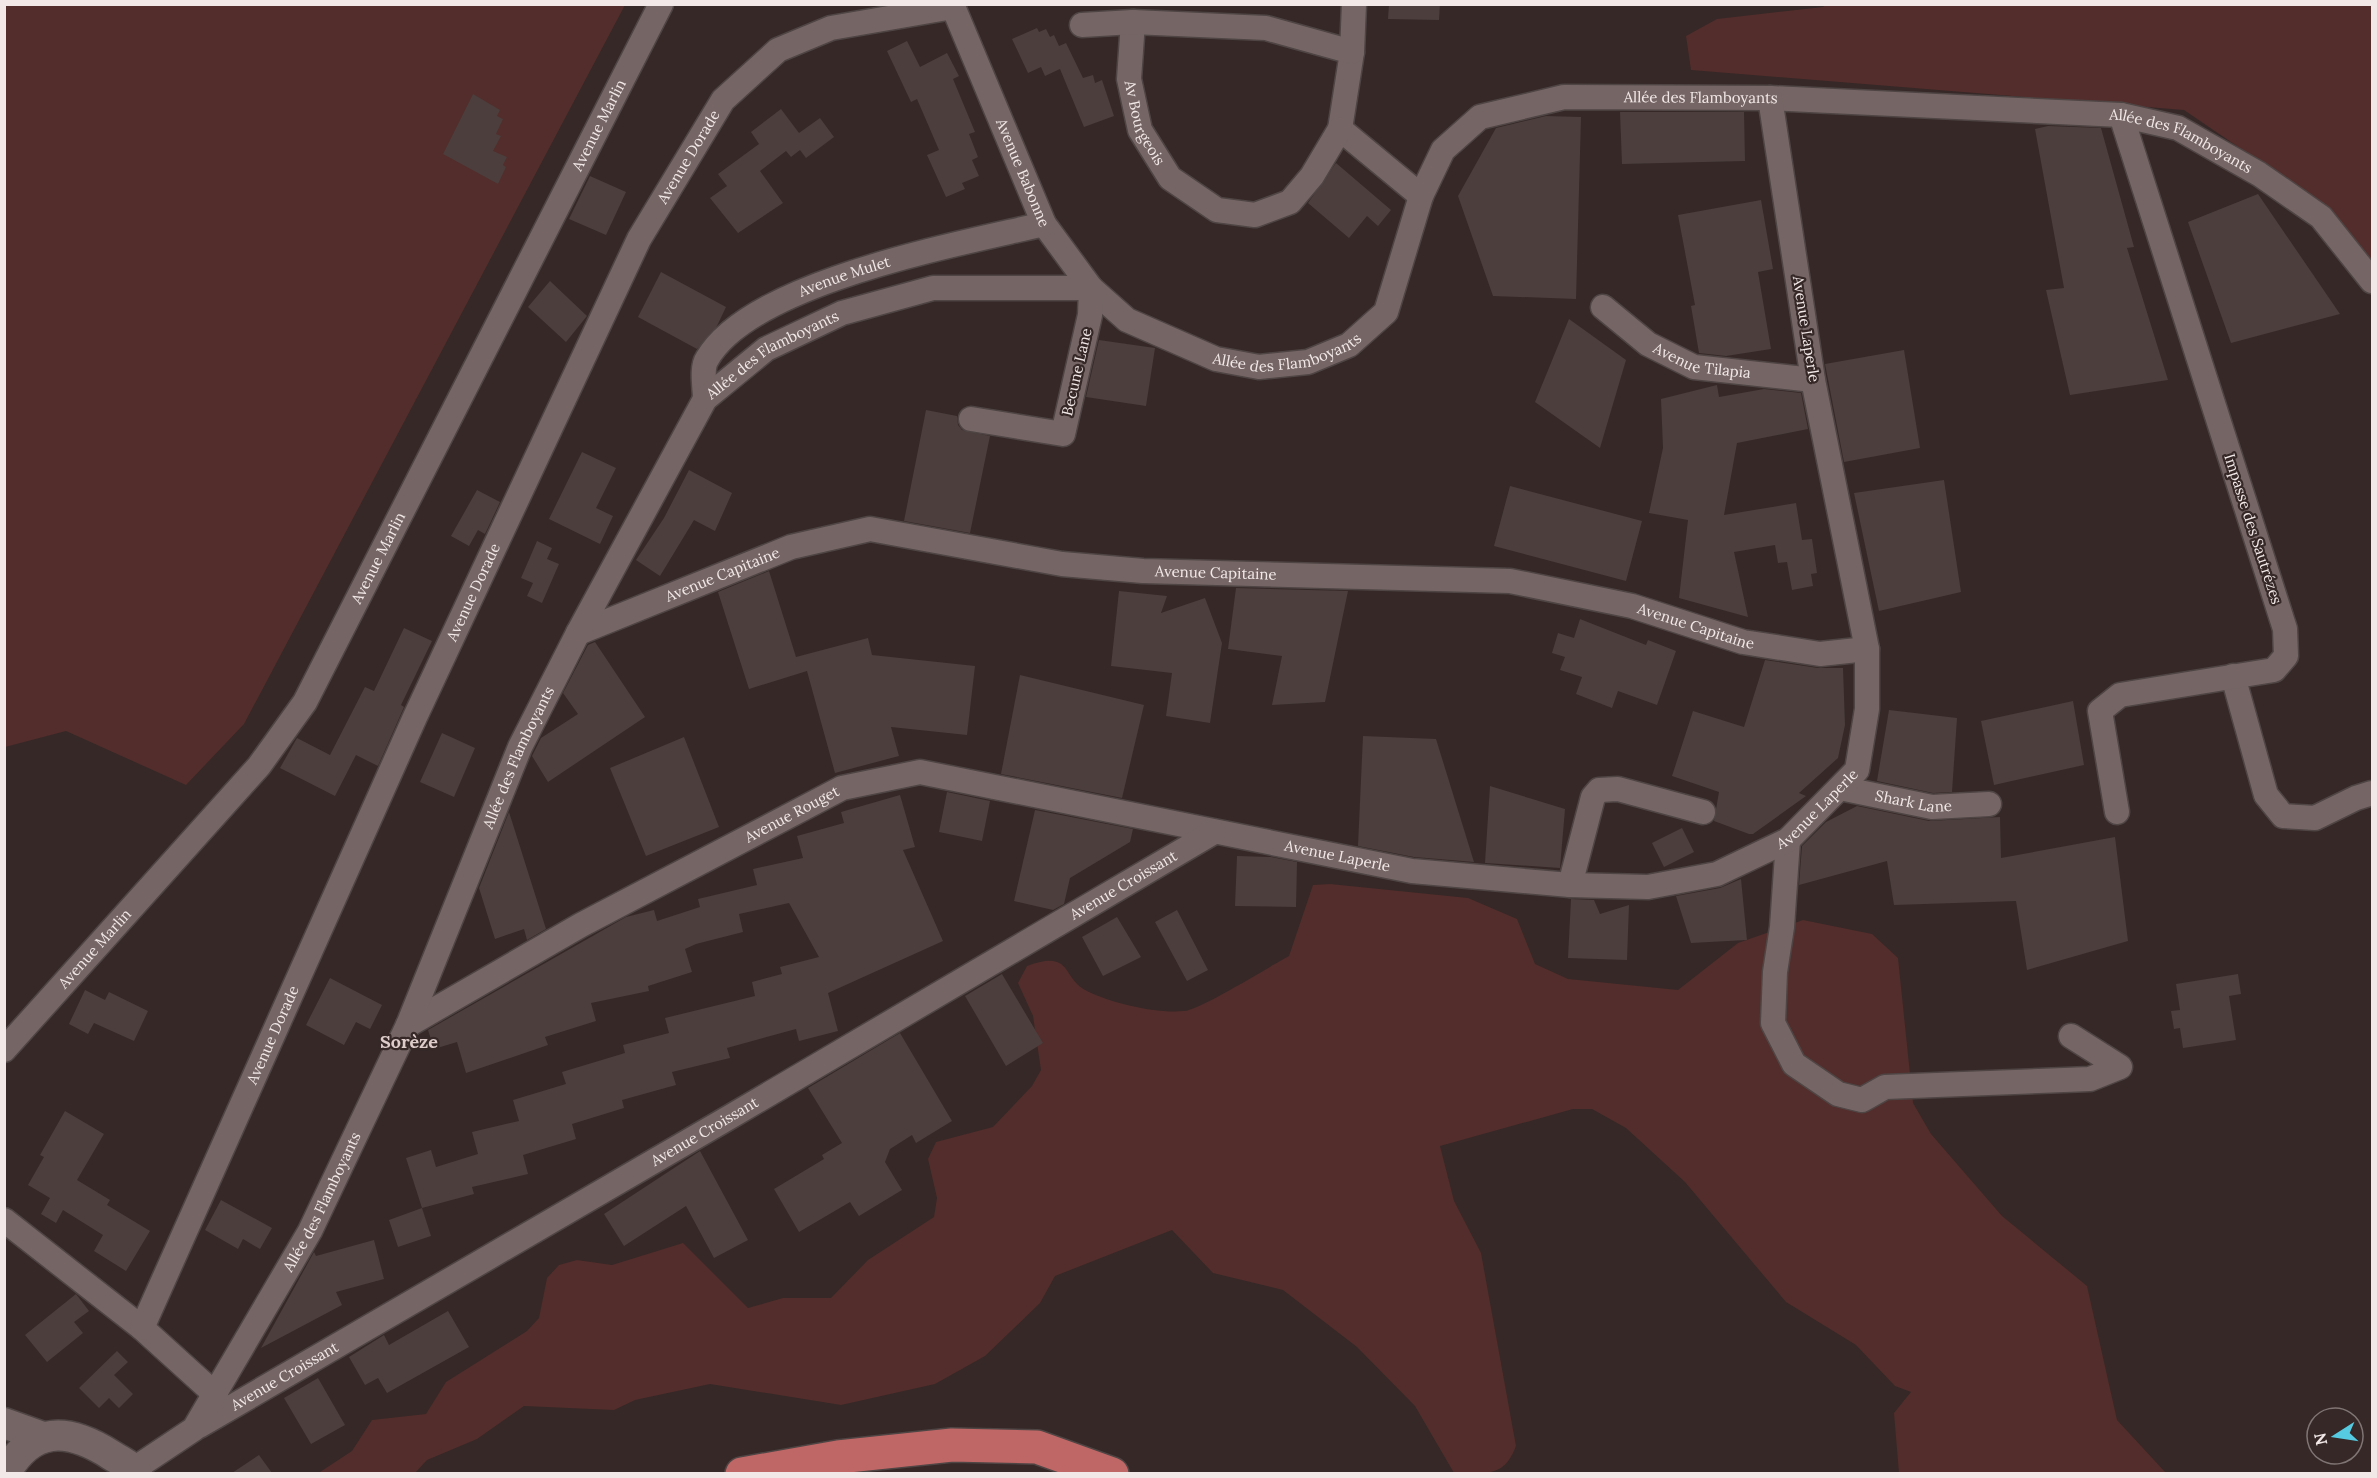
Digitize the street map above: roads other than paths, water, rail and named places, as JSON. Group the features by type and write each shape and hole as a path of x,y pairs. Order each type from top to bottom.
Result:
{"main road":[{"path":"742,1473 838,1457 952,1445 1037,1447 1112,1473"}],"street":[{"name":"Avenue Marlin","path":"4,1050 259,766 305,702 660,4"},
{"path":"1354,4 1352,52 1340,129 1421,196"},
{"name":"Avenue Babonne","path":"952,6 1044,224 1091,288 1127,320"},
{"name":"Avenue Dorade","path":"142,1328 415,717 639,239 723,100 778,50 831,28 952,6"},
{"path":"1082,25 1133,22 1266,28 1352,52"},
{"name":"Av Bourgeois","path":"1133,22 1129,79 1140,130 1170,178 1217,210 1254,215 1290,202 1312,176 1340,129"},
{"name":"Allée des Flamboyants","path":"1127,320 1216,359 1259,367 1308,362 1348,345 1386,312 1421,196 1443,150 1480,117 1564,97 1770,98 2121,115 2178,128 2259,174 2321,217 2373,281"},
{"name":"Avenue Laperle","path":"1214,832 1412,871 1570,885 1648,887 1717,874 1788,840 1857,770 1867,708 1867,649 1813,380 1770,98"},
{"name":"Impasse des Sautrézes","path":"2117,812 2100,711 2120,695 2274,670 2286,656 2285,629 2121,115"},
{"name":"Avenue Mulet","path":"705,399 705,361 726,334 753,314 849,272 1044,224"},
{"name":"Allée des Flamboyants","path":"135,1471 194,1429 310,1231 408,1025 520,747 578,633 705,399 766,349 842,313 933,288 1091,288"},
{"name":"Becune Lane","path":"971,419 1063,434 1090,315 1091,288"},
{"name":"Avenue Tilapia","path":"1603,307 1648,344 1695,367 1813,380"},
{"name":"Avenue Capitaine","path":"578,633 791,547 870,529 1062,564 1143,571 1510,581 1632,606 1743,642 1820,654 1867,649"},
{"path":"2233,676 2266,795 2283,816 2315,818 2356,798 2373,793"},
{"name":"Avenue Rouget","path":"408,1025 581,925 842,788 920,771 1214,832"},
{"name":"Shark Lane","path":"1840,788 1932,807 1989,804"},
{"path":"1570,885 1593,797 1599,790 1618,789 1703,812"},
{"name":"Avenue Croissant","path":"194,1429 1214,832"},
{"path":"1788,840 1782,927 1775,972 1773,1023 1794,1064 1838,1094 1862,1100 1885,1087 2090,1079 2120,1068 2071,1036"},
{"path":"4,1220 142,1328 216,1395"},
{"path":"4,1423 43,1437 72,1437 103,1450 135,1471"},
{"path":"5,1473 27,1444 43,1437"}],"district":[{"name":"Sorèze","path":"409,1042"}]}
